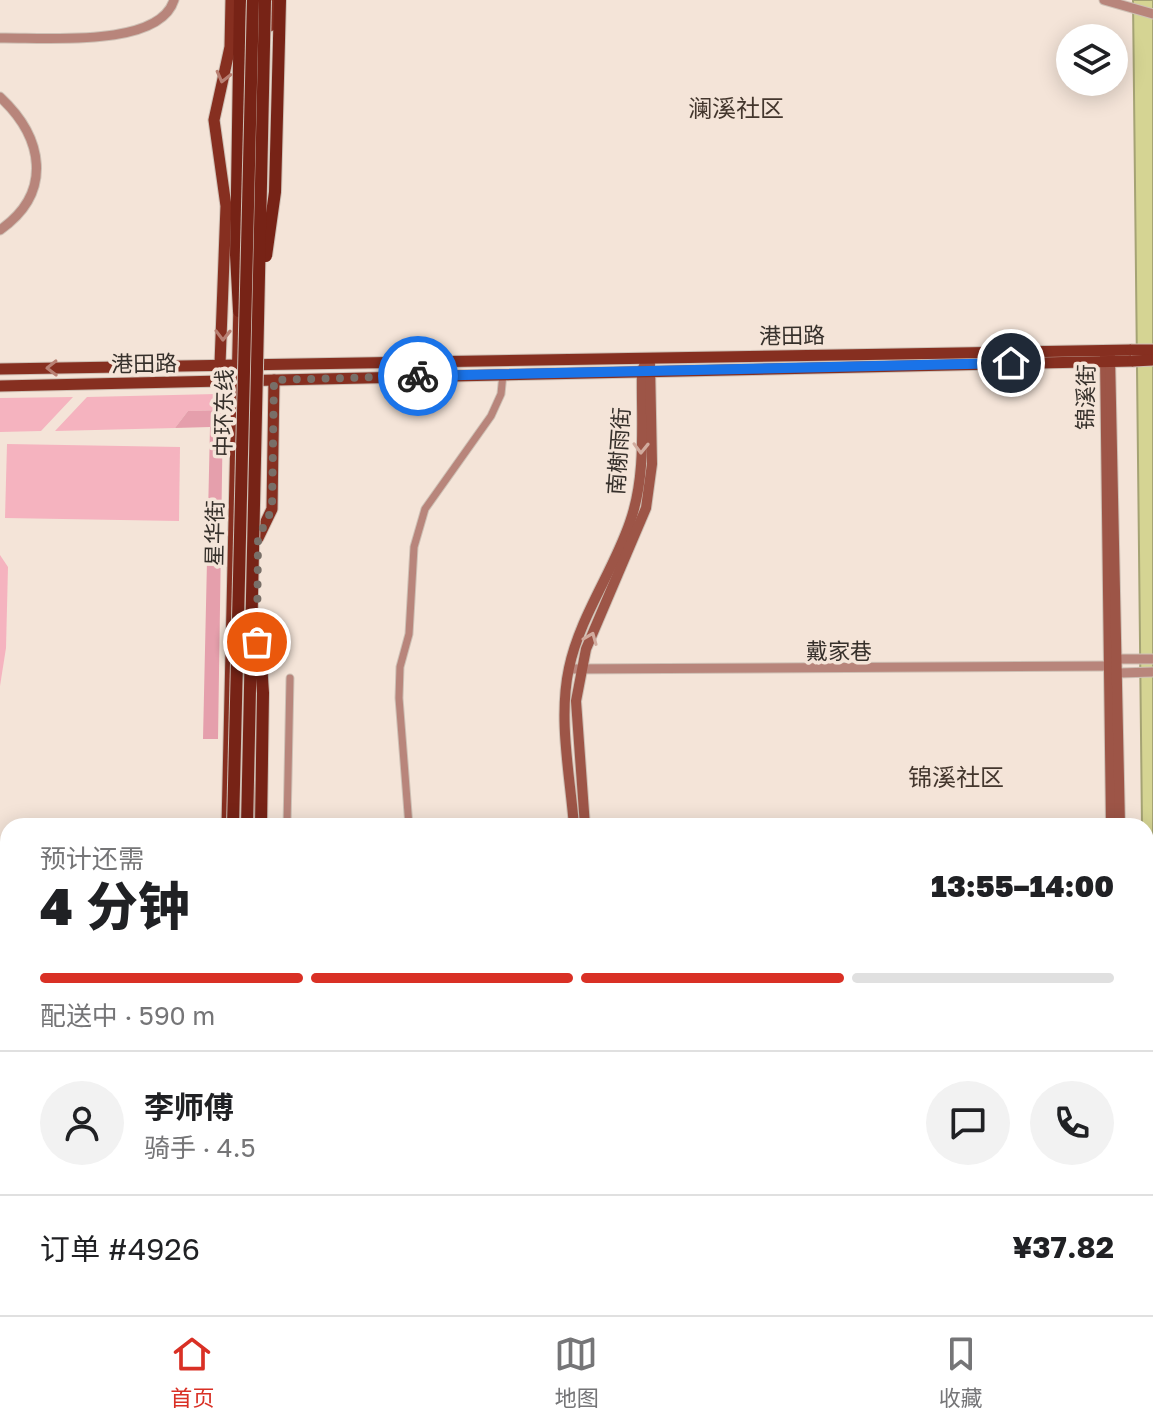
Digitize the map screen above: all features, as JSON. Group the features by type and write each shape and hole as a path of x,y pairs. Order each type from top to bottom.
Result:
{"highway":[{"path":"239,311 237,126 243,0"},
{"name":"中环东线","path":"233,818 253,0"},
{"name":"中环东线","path":"247,818 265,0"},
{"path":"258,310 275,192 280,0"},
{"path":"253,566 263,693 261,818"}],"main road":[{"path":"220,364 226,206 213,131 230,47 231,0"},
{"name":"星华街","path":"227,818 243,0"},
{"path":"268,380 262,366 271,0"},
{"name":"港田路","path":"0,386 1107,358 1153,350"},
{"name":"港田路","path":"1132,355 1153,360"},
{"name":"港田路","path":"0,369 648,358 1107,358"},
{"name":"南榭雨街","path":"573,818 565,715 576,644 630,523 638,494 648,358"},
{"name":"锦溪街","path":"1107,358 1114,662 1111,818"},
{"name":"星华街","path":"253,818 258,538 272,509 268,380"},
{"name":"锦溪街","path":"1114,662 1119,673 1120,818"},
{"name":"南榭雨街","path":"574,669 584,818"}],"street":[{"path":"0,38 125,34 158,22 174,0"},
{"path":"1104,0 1153,14"},
{"path":"0,97 28,129 36,169 32,191 21,212 0,230"},
{"path":"408,818 399,698 400,667 409,634 414,547 425,509 491,416 501,394 503,374"},
{"name":"戴家巷","path":"574,669 1153,659"},
{"path":"1119,673 1153,672"},
{"path":"287,818 290,678"}],"shaded area":[{"path":"1133,0 1153,0 1153,818 1142,818"},
{"path":"223,396 223,410 188,411 175,428 55,431 87,397"},
{"path":"73,397 41,431 0,432 0,398"},
{"path":"223,410 218,739 203,739 210,427 175,428 188,411"},
{"path":"7,444 180,447 179,521 5,518"},
{"path":"0,555 8,567 6,648 0,686"}],"way so far":[{"path":"257,642 258,538 267,525 272,509 274,380 418,376"}],"district":[{"name":"澜溪社区","path":"736,107"},
{"name":"锦溪社区","path":"956,776"}],"route":[{"path":"418,376 1011,363"}]}
